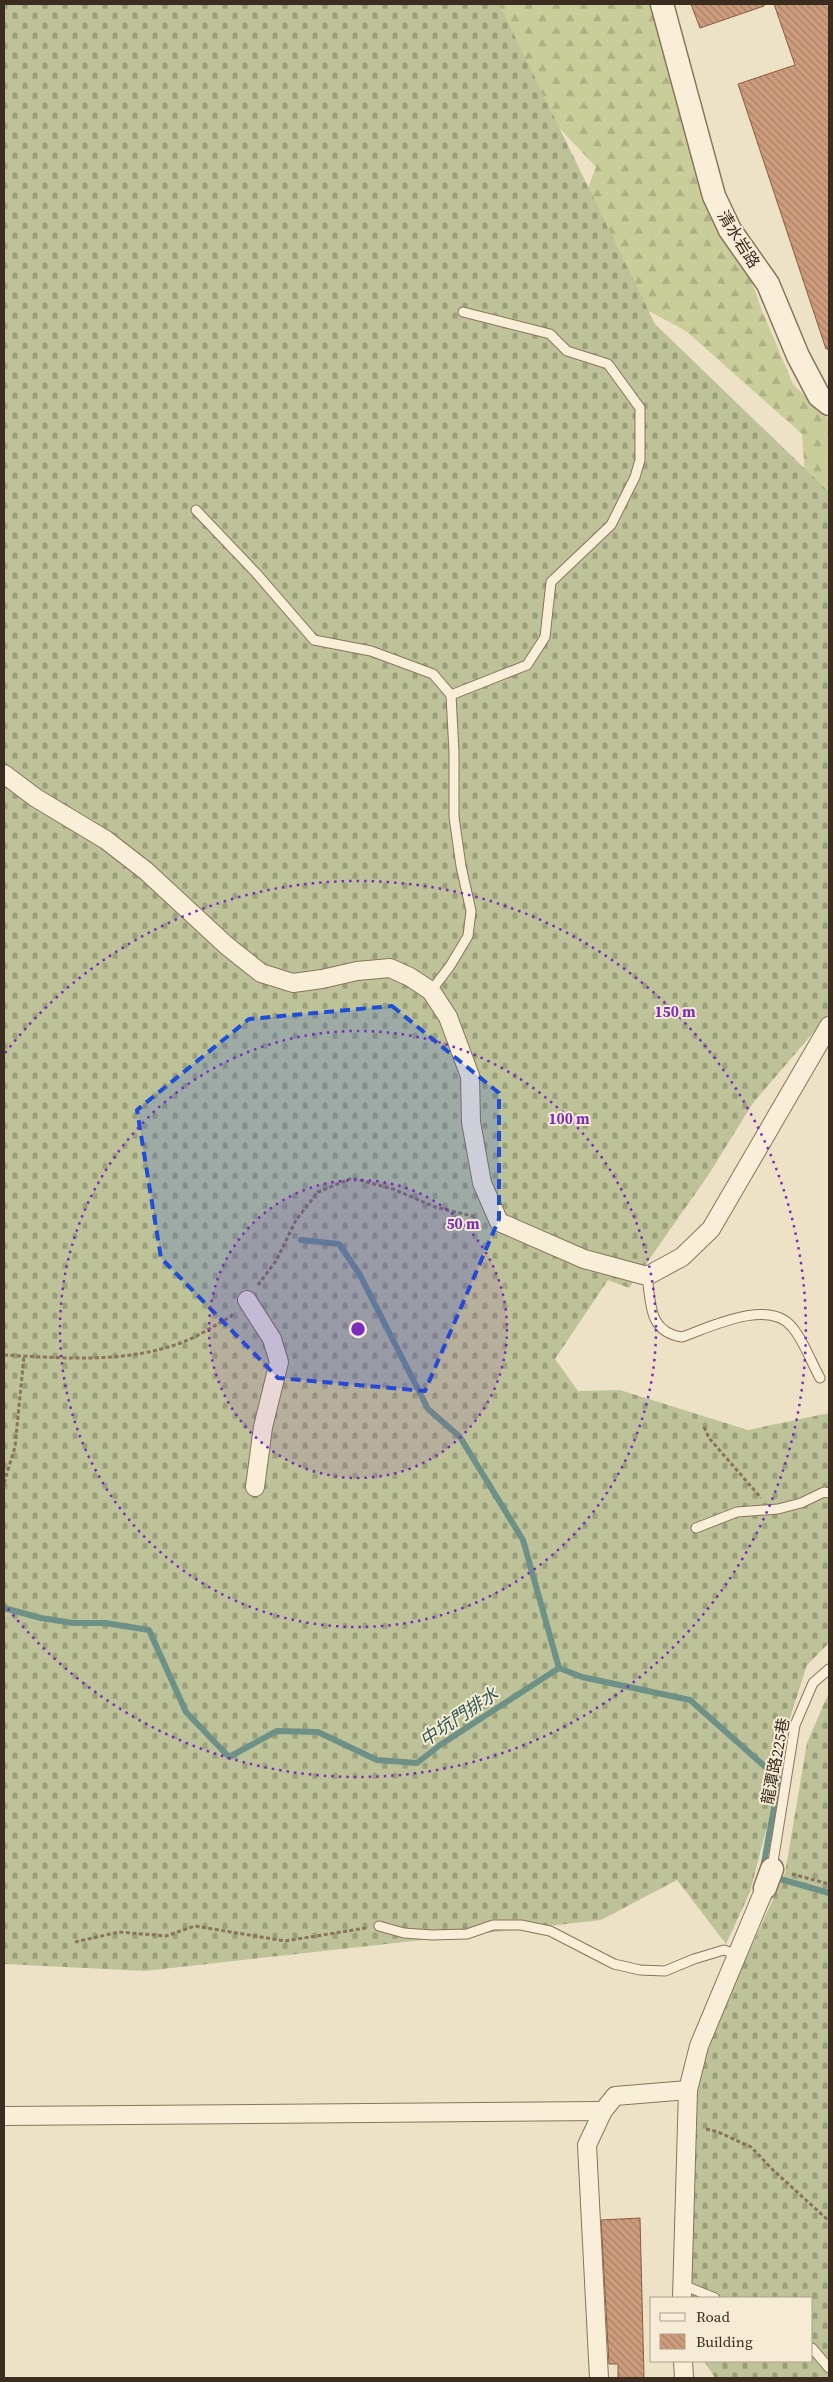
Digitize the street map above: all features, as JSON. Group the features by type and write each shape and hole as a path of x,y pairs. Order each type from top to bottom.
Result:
{"street":[{"name":"清水岩路","path":"662,4 714,196 730,230 768,284 798,356 819,396 829,404"},
{"path":"4,774 36,798 106,840 146,871 227,946 261,972 293,982 322,979 357,970 390,968 410,977 431,991 448,1017 470,1076 472,1122 482,1183 499,1222 584,1259 647,1276 682,1257 711,1229 829,1026"},
{"path":"247,1300 272,1339 279,1362 263,1428 255,1487"},
{"path":"682,2292 689,2126 688,2090 699,2046 769,1879"},
{"path":"599,2378 587,2145 603,2111 615,2096 688,2090"},
{"path":"4,2116 603,2111"},
{"path":"683,2362 684,2378"}],"lane":[{"path":"451,695 527,666 545,637 551,582 611,525 635,477 640,460 640,408 608,364 568,351 550,334 463,312"},
{"path":"196,510 256,573 314,640 371,651 433,674 451,695 454,752 454,817 461,866 471,911 468,936 450,966 431,991"},
{"path":"647,1276 652,1316 663,1330 672,1335 682,1337 749,1314 770,1316 784,1320 792,1326 820,1378"},
{"path":"696,1528 737,1512 801,1503 824,1492 829,1493"},
{"name":"龍潭路225巷","path":"769,1879 794,1725 813,1683 829,1669"},
{"path":"379,1926 404,1933 432,1935 467,1934 493,1925 521,1925 550,1931 614,1964 640,1970 665,1971 694,1959 724,1950 738,1956"},
{"path":"682,2292 710,2297"},
{"path":"813,2349 829,2368"}],"path":[{"path":"4,1355 127,1357 182,1342 230,1317 247,1300 276,1261 296,1220 318,1192 352,1178 393,1189 436,1207 499,1222"},
{"path":"4,1483 15,1446 24,1356"},
{"path":"704,1427 708,1438 747,1484 758,1494 767,1509"},
{"path":"769,1879 829,1884"},
{"path":"75,1942 119,1932 166,1936 195,1926 285,1942 379,1926"},
{"path":"689,2126 718,2132 751,2147 773,2170 829,2221"}],"highlighted area":[{"path":"392,1006 499,1093 499,1219 425,1391 278,1378 161,1258 137,1110 249,1019"}],"green space":[{"path":"4,4 499,4 655,324 829,492 829,1014 753,1103 707,1177 629,1288 608,1280 555,1359 578,1391 620,1390 748,1430 829,1413 829,1643 807,1665 780,1749 768,1823 750,1892 726,1944 677,1880 601,1920 145,1971 4,1964"},
{"path":"443,4 654,4 761,308 793,384 829,420 829,584 809,535 802,434 686,331 559,263 596,167"},
{"path":"829,1692 829,2378 715,2378 705,2362 813,2362 813,2297 683,2297 694,2059 726,2002 785,1873 807,1743"}],"building":[{"path":"691,4 764,4 764,6 700,28"},
{"path":"774,4 829,4 829,349 826,349 738,84 795,65"},
{"path":"640,2218 644,2378 618,2378 618,2364 609,2364 601,2220"}],"waterway":[{"path":"301,1240 339,1244 360,1275 428,1409 460,1437 523,1540 559,1668"},
{"name":"中坑門排水","path":"4,1608 41,1618 73,1623 105,1623 149,1630 186,1712 229,1757 277,1731 318,1732 377,1760 417,1763 440,1745 559,1668 582,1677 690,1700 779,1779 763,1868"},
{"name":"中坑門排水","path":"773,1877 829,1893"}]}
